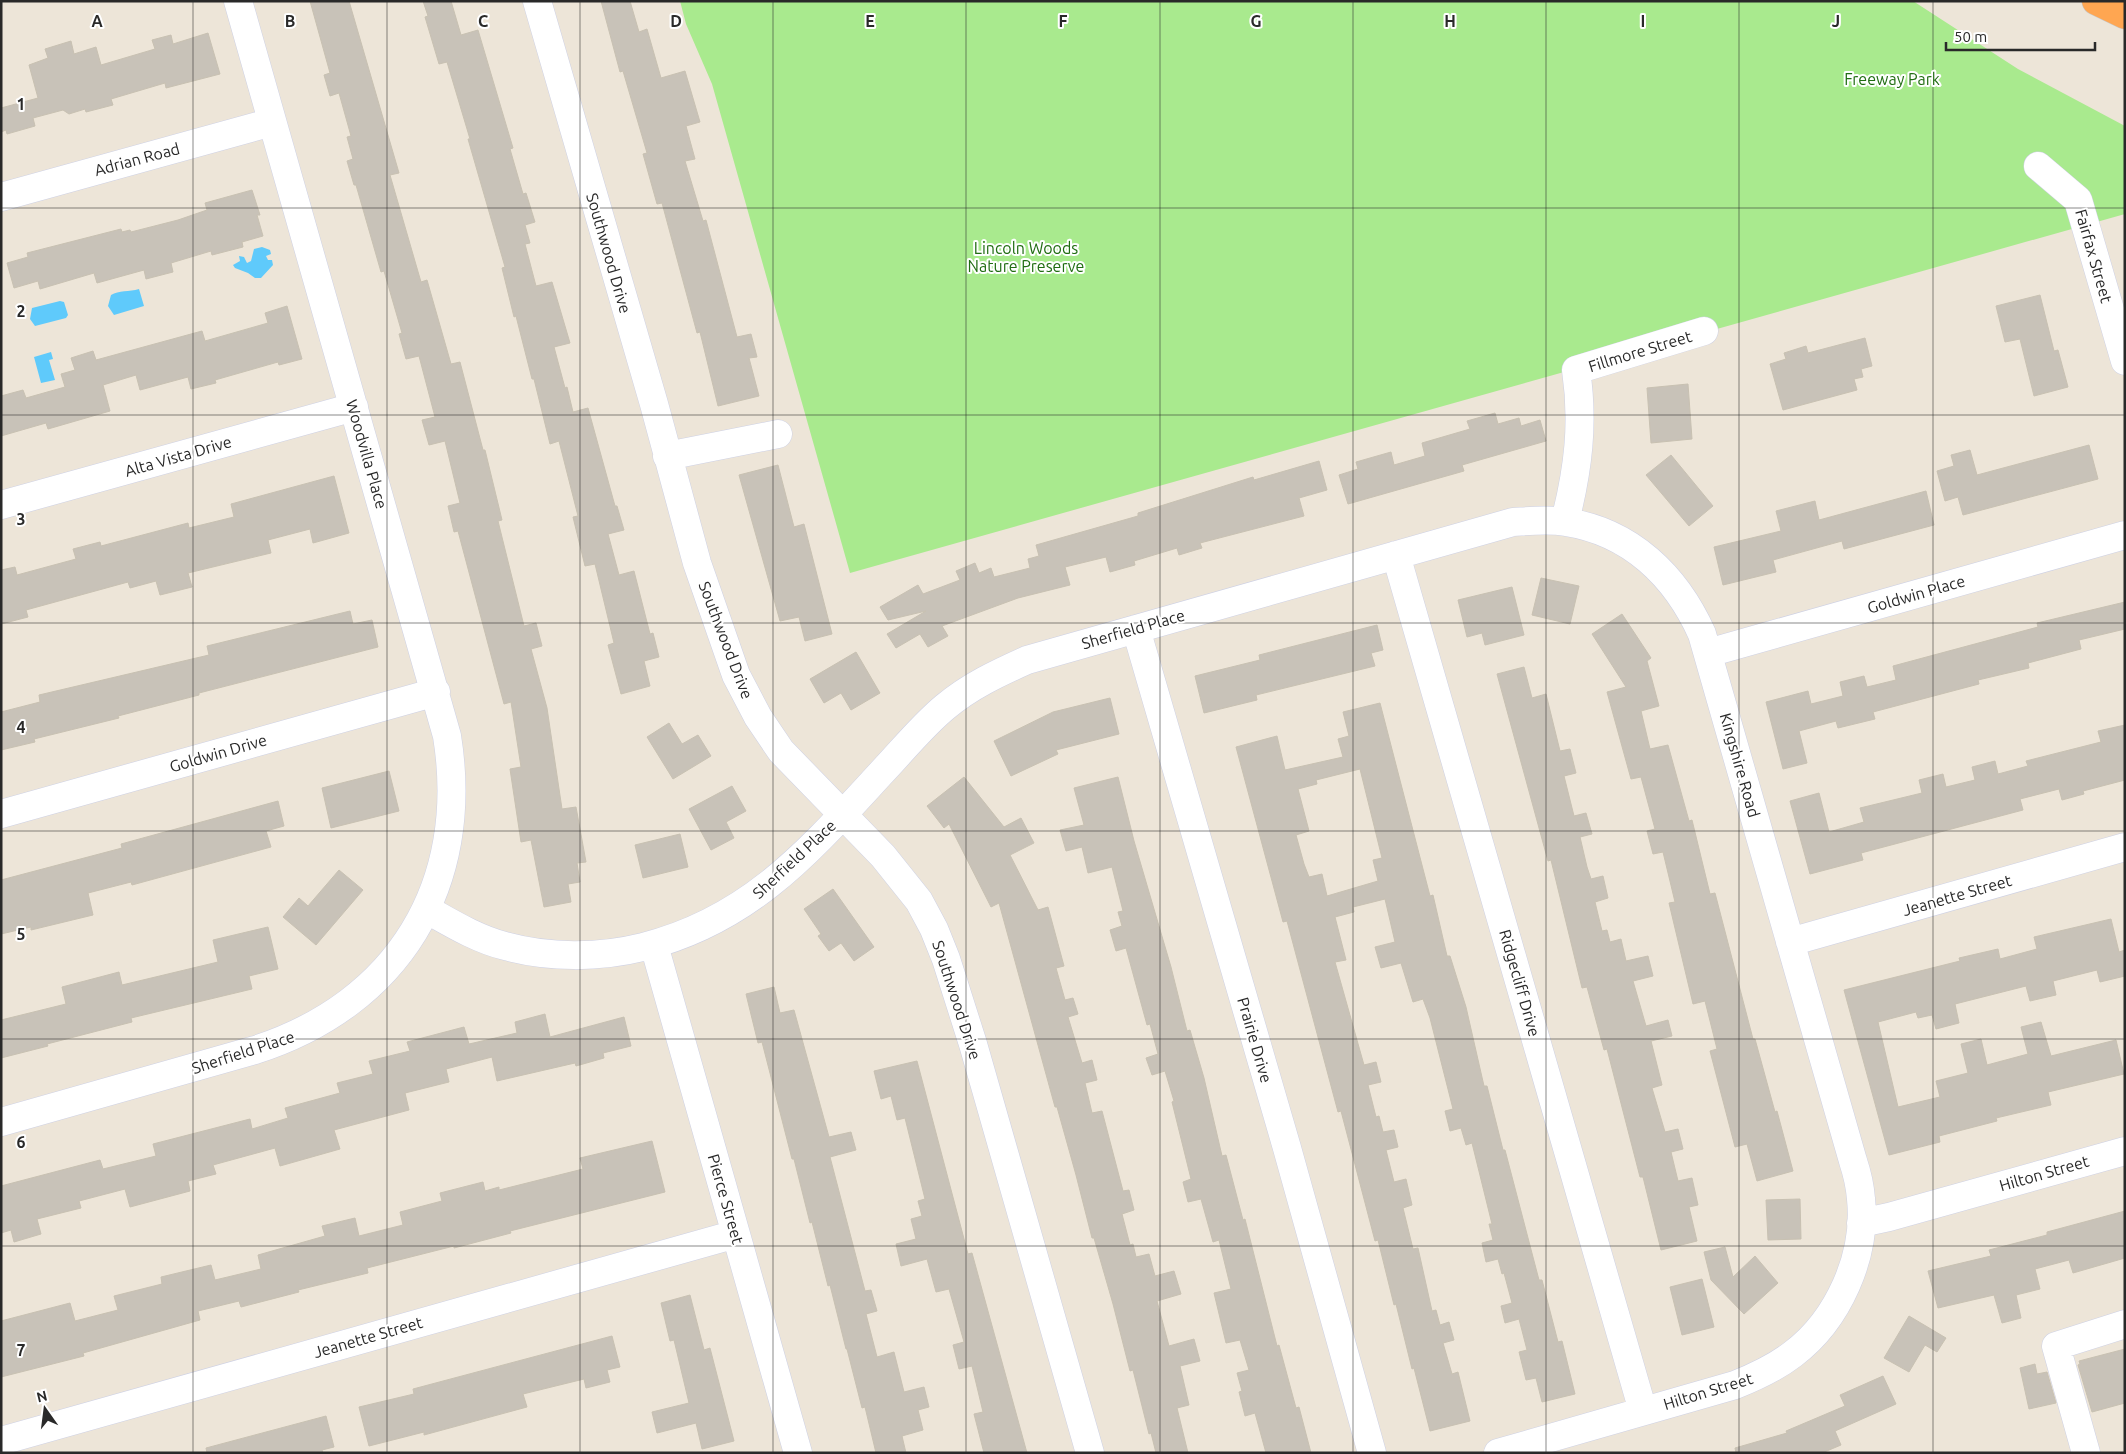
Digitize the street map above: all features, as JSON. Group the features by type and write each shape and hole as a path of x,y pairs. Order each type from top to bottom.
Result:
{"highway":[{"path":"2096,1 2125,15"}],"street":[{"name":"Woodvilla Place","path":"238,1 447,736 451,762 453,806 450,831 439,881 426,909"},
{"name":"Southwood Drive","path":"537,1 710,603 736,675 758,717 781,751 903,880 919,901 934,929 946,959 1090,1453"},
{"name":"Adrian Road","path":"1,197 272,122"},
{"name":"Fairfax Street","path":"2038,166 2078,200 2125,361"},
{"name":"Fillmore Street","path":"1565,521 1580,446 1580,397 1576,370 1704,331"},
{"name":"Alta Vista Drive","path":"1,506 354,407"},
{"path":"667,456 778,434"},
{"name":"Sherfield Place","path":"1,1122 219,1061 294,1036 328,1019 371,985 396,956 426,909 485,939 505,946 532,951 581,955 603,954 654,945 690,932 746,903 794,863 926,725 968,690 991,676 1027,660 1513,522 1565,521"},
{"name":"Kingshire Road","path":"1565,521 1598,530 1624,542 1654,565 1678,590 1688,606 1708,653 1854,1161 1861,1199 1861,1223"},
{"name":"Goldwin Place","path":"1708,653 2125,535"},
{"name":"Ridgecliff Drive","path":"1396,555 1643,1411"},
{"name":"Prairie Drive","path":"1136,629 1287,1148 1372,1453"},
{"name":"Goldwin Drive","path":"1,814 436,692"},
{"name":"Jeanette Street","path":"1790,942 2125,847"},
{"name":"Pierce Street","path":"654,945 798,1453"},
{"name":"Hilton Street","path":"1498,1453 1735,1385 1754,1378 1793,1354 1823,1323 1847,1284 1857,1250 1861,1223 2125,1150"},
{"name":"Jeanette Street","path":"1,1441 736,1234"},
{"path":"2086,1453 2056,1346 2125,1324"}],"green space":[{"name":"Lincoln Woods Nature Preserve","path":"680,1 1913,1 2018,69 2125,126 2125,214 850,573 712,84 686,24"}],"water":[{"path":"262,247 270,250 271,254 266,256 268,260 272,260 273,265 261,278 255,278 235,268 233,265 240,261 239,256 244,257 247,263 251,261 254,249"},
{"path":"139,289 144,306 114,315 108,306 111,295 117,292"},
{"path":"60,301 64,302 68,315 66,318 35,326 30,319 32,308"},
{"path":"51,352 53,359 49,360 55,380 41,383 34,357"}],"building":[{"path":"310,1 349,1 399,173 390,175 421,282 427,280 451,364 460,362 483,450 485,450 502,520 498,521 524,626 536,623 542,646 531,649 547,708 562,809 576,807 586,862 577,863 580,882 568,884 571,902 544,907 531,840 521,842 510,769 521,767 511,702 504,704 458,531 454,532 448,506 460,503 445,441 429,445 422,420 435,417 419,356 406,359 399,334 402,333 384,271 381,272 356,185 354,185 347,161 353,159 347,137 351,136 339,93 330,96 324,75 330,73"},
{"path":"423,1 451,1 461,35 478,30 513,148 510,149 523,194 526,193 535,222 525,225 530,243 525,244 536,286 552,282 570,343 554,347 565,388 567,387 573,412 588,408 615,506 617,506 624,530 608,534 619,575 634,571 650,634 653,633 659,657 644,661 650,686 621,694 608,645 614,643 595,564 585,566 573,517 578,516 559,441 550,444 534,379 532,379 516,316 514,317 502,268 505,267 468,139 470,139 447,62 439,64 425,17 428,16"},
{"path":"601,1 630,1 639,32 647,29 661,78 685,71 700,122 686,126 695,159 685,161 703,221 706,220 737,337 751,334 757,357 749,358 759,396 718,406 700,332 697,333 662,203 657,204 643,154 647,153 623,71 620,72"},
{"path":"208,33 220,74 166,88 165,83 111,99 113,105 86,112 85,109 69,114 63,110 33,118 35,126 7,134 6,130 1,132 1,108 38,98 29,65 48,58 45,49 71,41 74,54 96,47 101,65 155,49 152,40 171,35 173,44"},
{"path":"252,190 260,215 257,215 263,236 242,242 243,247 212,255 211,251 171,263 173,272 146,279 144,270 97,283 94,273 40,289 38,281 14,288 7,263 28,257 27,253 121,229 122,232 130,230 131,232 178,220 207,210 205,203"},
{"path":"2040,295 2054,351 2058,350 2068,387 2034,396 2020,339 2005,342 1996,306"},
{"path":"287,306 302,359 279,365 278,362 215,380 216,383 191,389 188,377 140,390 136,375 103,385 110,411 48,429 46,423 1,436 1,396 23,390 26,398 65,387 61,374 75,370 71,358 93,351 96,360 202,331 205,341 268,323 265,313"},
{"path":"1865,338 1872,366 1861,369 1863,377 1854,379 1857,390 1783,410 1770,364 1786,359 1784,353 1806,346 1808,353"},
{"path":"1688,384 1692,439 1651,443 1647,388"},
{"path":"1495,413 1498,424 1519,418 1521,426 1540,420 1546,441 1462,465 1464,471 1348,504 1339,475 1358,469 1356,462 1391,452 1394,465 1425,456 1422,443 1470,429 1467,421"},
{"path":"2089,445 2098,479 1963,515 1958,497 1945,501 1937,471 1954,466 1951,455 1970,450 1977,475"},
{"path":"1671,455 1713,506 1689,526 1646,475"},
{"path":"1319,461 1327,490 1299,498 1304,516 1200,543 1202,548 1179,555 1177,548 1134,561 1135,565 1110,572 1106,557 1065,567 1070,585 1018,598 942,626 948,636 928,647 920,634 896,648 887,634 926,611 888,620 880,607 918,585 923,594 960,580 956,571 975,563 979,573 991,568 994,577 1030,568 1028,559 1039,556 1036,545 1138,516 1138,513 1253,477 1254,480"},
{"path":"778,465 794,527 804,524 832,634 805,641 799,617 780,621 739,475"},
{"path":"334,476 349,533 313,543 310,529 268,540 271,553 188,573 192,587 160,595 156,581 130,588 128,582 26,610 28,617 1,624 1,570 15,567 17,575 76,559 73,549 100,542 101,546 188,523 189,528 234,517 231,504"},
{"path":"1926,491 1934,525 1844,549 1842,541 1773,560 1776,572 1723,585 1714,547 1781,531 1776,511 1815,501 1819,520"},
{"path":"1541,578 1579,586 1570,624 1532,615"},
{"path":"1512,587 1524,635 1485,645 1482,633 1467,637 1458,600"},
{"path":"2125,602 2125,629 2079,640 2081,649 2028,663 2029,668 1978,680 1979,684 1873,712 1875,719 1838,728 1836,721 1799,731 1807,763 1783,769 1766,702 1808,691 1811,704 1843,696 1840,682 1864,676 1867,687 1896,680 1893,666 2038,627 2037,623"},
{"path":"350,611 353,624 372,620 378,647 199,693 199,695 118,716 119,718 34,739 35,742 1,750 1,712 40,702 39,695 209,655 207,646"},
{"path":"1622,614 1651,658 1647,661 1659,706 1641,711 1650,749 1668,745 1689,821 1692,820 1710,894 1715,893 1753,1039 1755,1039 1775,1112 1777,1111 1793,1171 1757,1181 1747,1144 1735,1147 1710,1051 1717,1049 1705,1001 1693,1004 1669,903 1675,902 1663,852 1653,854 1647,831 1655,829 1641,777 1631,779 1607,692 1626,687 1592,634"},
{"path":"1377,625 1383,650 1371,653 1375,666 1256,695 1257,700 1204,713 1195,676 1260,660 1259,655"},
{"path":"856,652 880,693 851,710 841,693 824,703 810,679"},
{"path":"1524,667 1532,698 1546,694 1560,751 1570,749 1576,773 1564,776 1574,816 1586,813 1592,834 1580,837 1587,867 1591,879 1603,876 1608,898 1595,902 1602,931 1607,930 1610,942 1621,939 1626,961 1648,956 1653,976 1633,981 1646,1026 1668,1020 1672,1036 1651,1041 1662,1085 1652,1088 1665,1132 1678,1129 1683,1149 1671,1152 1678,1181 1692,1178 1698,1205 1689,1207 1697,1241 1661,1250 1643,1177 1640,1177 1607,1049 1604,1050 1587,987 1582,988 1551,860 1548,861 1497,674"},
{"path":"1110,698 1119,734 1056,750 1058,754 1011,776 994,741 1053,712"},
{"path":"1380,703 1430,896 1433,895 1447,956 1450,956 1466,1007 1484,1086 1487,1086 1539,1280 1542,1280 1558,1342 1562,1341 1575,1394 1542,1402 1536,1378 1526,1380 1519,1352 1527,1350 1519,1319 1505,1323 1501,1306 1512,1303 1504,1273 1502,1274 1498,1259 1486,1262 1482,1243 1493,1240 1489,1224 1492,1224 1472,1143 1466,1145 1461,1128 1450,1131 1445,1111 1453,1109 1430,1018 1423,999 1413,1002 1401,963 1381,968 1375,947 1395,942 1385,899 1353,907 1354,912 1335,917 1346,960 1335,962 1364,1065 1376,1062 1381,1082 1368,1085 1376,1117 1379,1116 1383,1132 1394,1130 1398,1147 1386,1150 1394,1182 1406,1179 1412,1205 1403,1208 1413,1249 1418,1248 1432,1311 1436,1310 1440,1325 1449,1322 1454,1340 1443,1343 1452,1374 1458,1372 1470,1421 1430,1431 1396,1304 1394,1305 1378,1240 1375,1241 1341,1111 1338,1112 1287,921 1283,922 1236,747 1277,736 1285,770 1343,757 1338,739 1349,736 1343,712","holes":["1360,769 1382,858 1373,860 1378,881 1327,896 1322,874 1309,877 1296,835 1309,831 1298,789 1317,784 1316,780"]},
{"path":"669,723 682,744 698,735 711,756 673,779 647,737"},
{"path":"2125,725 2125,780 2083,791 2084,794 2062,800 2059,789 2020,799 2023,810 1861,853 1863,860 1810,874 1790,801 1819,793 1829,832 1864,822 1860,808 1922,793 1919,780 1943,774 1946,787 1975,780 1972,767 1995,761 1998,774 2028,766 2026,761 2101,742 2098,731"},
{"path":"389,771 399,811 331,828 322,788"},
{"path":"964,777 1004,827 1021,818 1034,843 1010,855 1038,910 1048,907 1064,966 1056,968 1065,1000 1073,998 1078,1014 1068,1017 1082,1063 1092,1060 1097,1080 1085,1083 1092,1113 1102,1111 1123,1191 1129,1190 1134,1210 1122,1214 1130,1245 1133,1244 1136,1257 1149,1254 1155,1276 1174,1271 1181,1294 1157,1301 1169,1346 1194,1339 1200,1361 1180,1366 1189,1405 1177,1408 1188,1453 1156,1453 1151,1433 1149,1434 1133,1370 1130,1371 1113,1304 1094,1238 1092,1238 999,903 991,907 949,824 944,828 927,806"},
{"path":"1118,777 1187,1031 1190,1030 1204,1078 1222,1156 1226,1155 1243,1220 1245,1219 1277,1346 1279,1345 1296,1408 1299,1407 1311,1453 1266,1453 1255,1413 1245,1416 1239,1392 1242,1391 1237,1373 1249,1370 1240,1340 1226,1343 1214,1293 1231,1289 1219,1240 1213,1242 1201,1199 1188,1202 1183,1182 1191,1179 1172,1102 1174,1101 1165,1071 1152,1075 1146,1058 1158,1054 1150,1024 1147,1025 1126,948 1116,951 1110,930 1122,926 1118,912 1123,911 1112,867 1088,873 1082,847 1066,851 1060,830 1084,825 1074,788"},
{"path":"732,786 746,811 726,822 734,838 711,850 689,809"},
{"path":"278,801 284,826 266,831 271,847 132,885 131,882 88,893 93,915 31,930 31,927 1,934 1,880 122,848 121,844"},
{"path":"680,834 688,867 643,878 635,845"},
{"path":"339,870 363,890 316,945 283,917 299,898 308,906"},
{"path":"833,889 874,947 854,961 841,943 829,951 818,936 821,934 804,909"},
{"path":"2111,919 2119,952 2125,950 2125,976 2100,982 2097,970 2053,981 2056,995 2030,1001 2026,986 1955,1004 1959,1023 1936,1029 1932,1015 1918,1018 1916,1012 1878,1022 1898,1107 1940,1097 1936,1081 1968,1073 1961,1044 1981,1039 1987,1065 2028,1054 2021,1027 2041,1022 2051,1056 2116,1040 2124,1074 2048,1092 2051,1105 1996,1118 1997,1121 1939,1136 1940,1142 1889,1155 1844,990 1960,961 1959,958 1998,949 2000,959 2037,949 2034,937"},
{"path":"268,927 278,969 249,976 252,989 131,1018 132,1022 1,1058 1,1020 66,1004 62,987 119,972 122,985 218,962 213,940"},
{"path":"774,987 780,1013 794,1010 829,1137 851,1132 856,1150 830,1157 865,1291 871,1290 877,1311 866,1314 877,1357 894,1352 904,1392 924,1387 929,1407 918,1410 923,1430 902,1436 906,1453 876,1453 865,1407 862,1408 830,1285 828,1286 812,1222 810,1223 794,1159 792,1159 762,1042 758,1043 746,994"},
{"path":"545,1014 550,1037 624,1017 631,1046 603,1053 604,1058 576,1066 575,1063 497,1081 492,1057 446,1069 449,1082 405,1093 409,1110 334,1130 340,1149 280,1166 275,1148 213,1165 216,1174 188,1181 190,1191 130,1207 125,1189 79,1201 81,1208 37,1219 41,1234 14,1242 11,1230 1,1233 1,1186 100,1160 103,1169 156,1156 153,1144 250,1119 252,1129 288,1118 285,1108 340,1093 337,1083 373,1074 369,1061 410,1051 407,1042 464,1027 469,1044 517,1033 515,1022"},
{"path":"917,1061 968,1254 972,1253 1027,1453 984,1453 974,1414 983,1412 972,1366 959,1369 953,1345 964,1342 949,1289 936,1292 927,1259 901,1266 896,1244 916,1239 911,1219 922,1216 918,1201 925,1199 905,1118 897,1120 891,1096 881,1099 874,1071"},
{"path":"652,1141 665,1192 510,1231 511,1233 454,1248 454,1246 367,1268 368,1273 298,1290 299,1292 241,1307 239,1301 198,1311 200,1320 83,1353 84,1356 1,1377 1,1321 70,1303 75,1321 118,1310 114,1296 162,1284 161,1277 211,1265 215,1280 261,1269 258,1255 325,1236 322,1226 355,1218 359,1236 403,1225 400,1212 442,1201 440,1193 483,1182 485,1191 499,1187 499,1190 583,1169 580,1158"},
{"path":"1800,1199 1801,1239 1768,1240 1766,1200"},
{"path":"2125,1211 2125,1258 2073,1273 2069,1260 2035,1269 2040,1289 2016,1295 2021,1318 2002,1323 1994,1295 1938,1308 1928,1271 1991,1256 1989,1250 2047,1235 2047,1232"},
{"path":"1725,1247 1733,1277 1755,1256 1778,1283 1744,1314 1711,1280 1704,1252"},
{"path":"1702,1279 1714,1327 1682,1335 1670,1287"},
{"path":"690,1295 704,1350 710,1348 734,1441 702,1449 696,1423 657,1433 652,1412 689,1403 674,1340 670,1341 661,1303"},
{"path":"1909,1316 1946,1338 1937,1352 1925,1345 1909,1372 1884,1358"},
{"path":"612,1336 620,1367 607,1370 610,1382 586,1388 584,1379 523,1394 527,1407 424,1435 424,1432 369,1446 359,1407 414,1394 413,1389"},
{"path":"2125,1349 2125,1403 2092,1412 2078,1365 2080,1364 2079,1361"},
{"path":"2035,1364 2037,1374 2047,1372 2056,1403 2029,1409 2020,1368"},
{"path":"1883,1376 1896,1404 1835,1431 1841,1445 1822,1453 1736,1453 1735,1448 1787,1433 1786,1431 1845,1406 1840,1395"},
{"path":"326,1416 334,1447 322,1450 323,1453 207,1453 206,1448"}],"park label":[{"name":"Freeway Park","path":"1892,79"}]}
